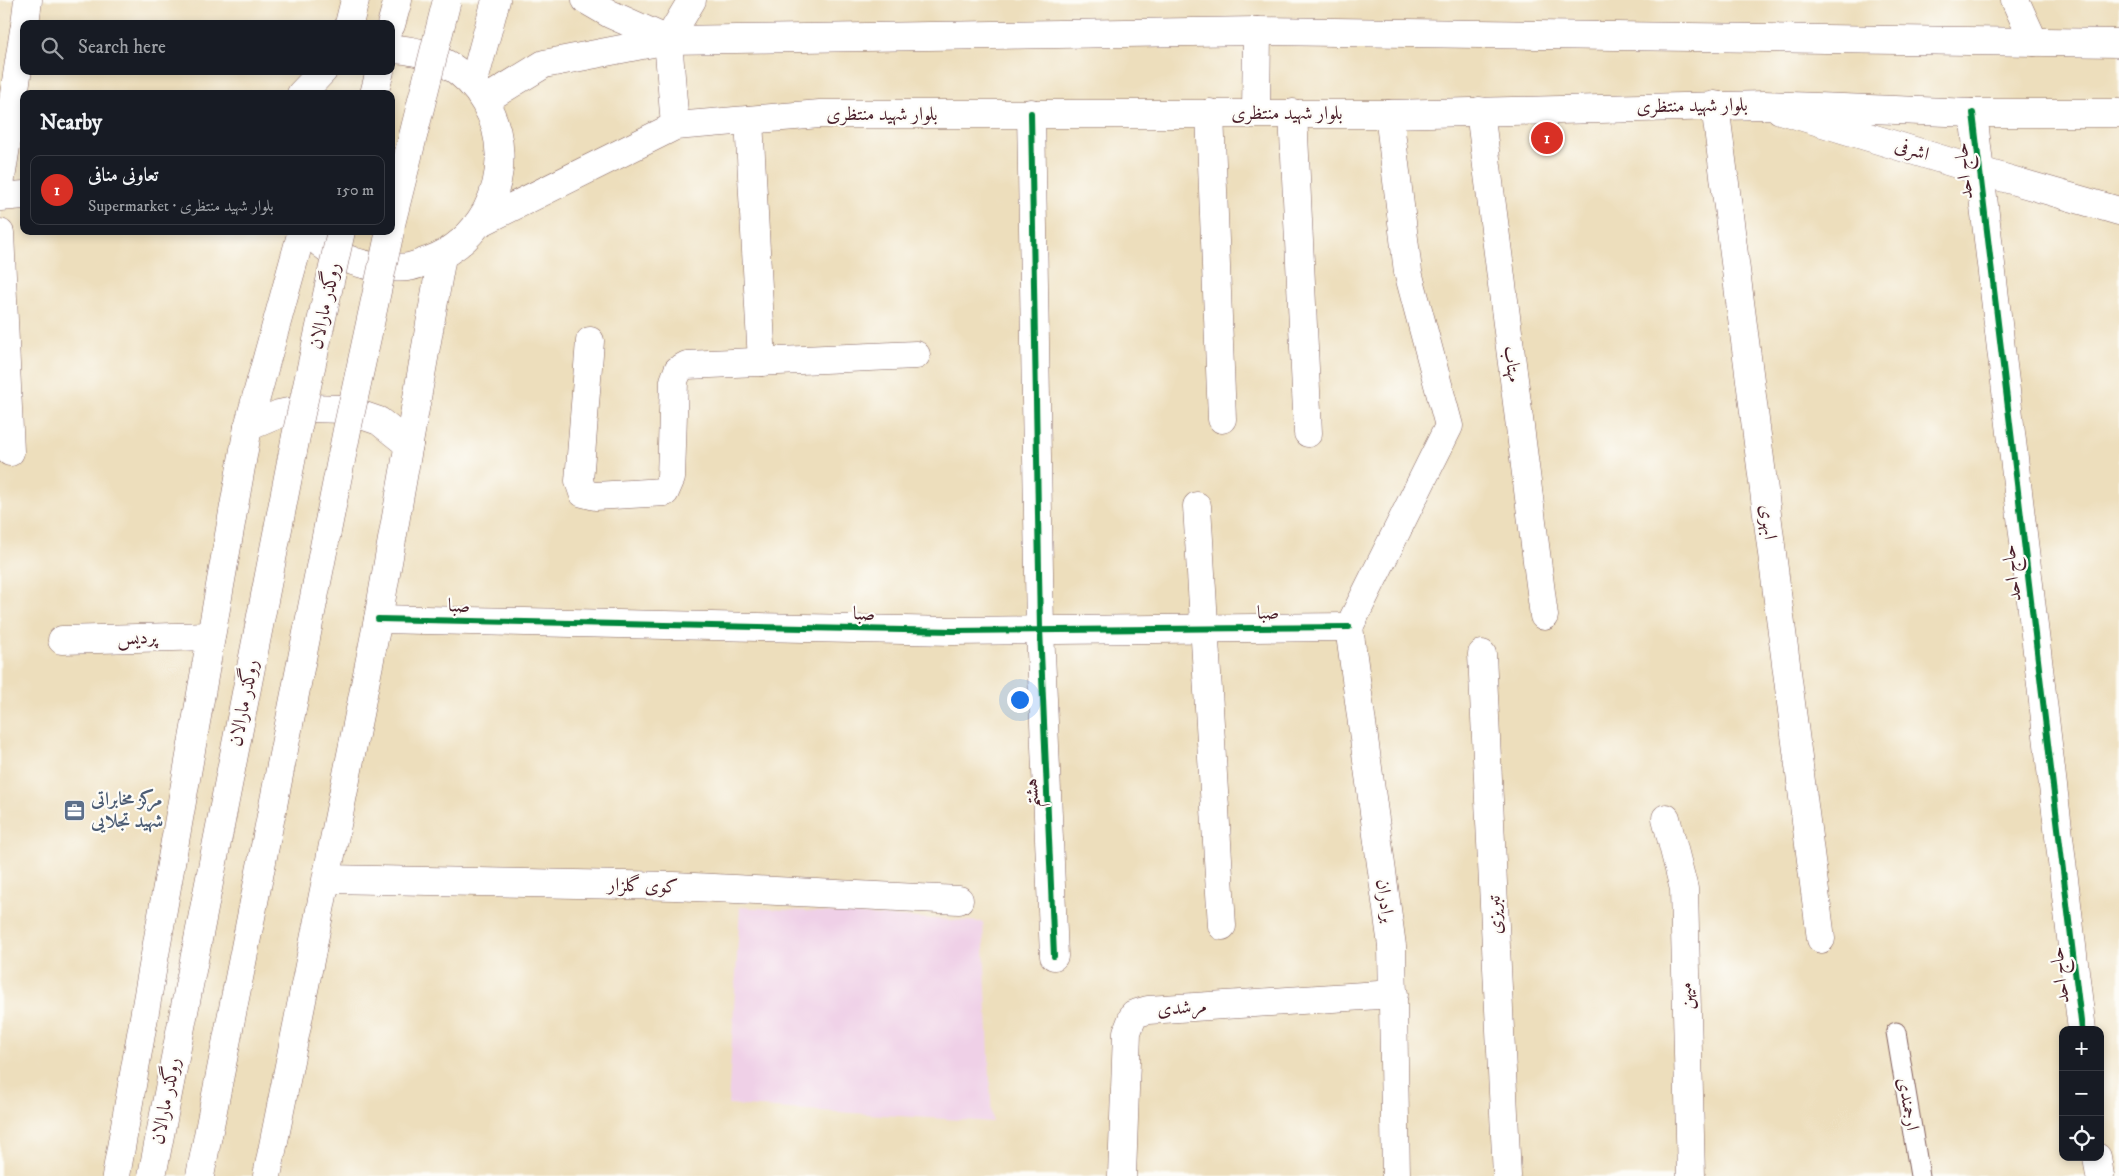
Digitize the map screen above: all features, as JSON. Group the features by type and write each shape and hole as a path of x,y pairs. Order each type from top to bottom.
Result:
{"main road":[{"path":"26,20 28,0"},
{"path":"350,20 355,0"},
{"path":"392,20 398,0"},
{"path":"395,208 447,0"},
{"path":"479,92 496,0"},
{"path":"586,0 610,14 668,40"},
{"path":"675,126 668,40 692,0"},
{"path":"2015,0 2034,42"},
{"path":"479,92 544,64 668,40 1257,31 2119,43"},
{"path":"1256,113 1257,31"},
{"path":"312,235 341,257 374,267 409,267 442,256 462,242 478,224 494,196 501,163 497,130 479,92 445,62 410,49 395,49"},
{"path":"0,185 20,56"},
{"path":"304,90 319,75"},
{"path":"375,90 379,75"},
{"name":"بلوار شهید منتظری","path":"478,224 675,126 820,114 1389,114 1715,105 1973,112 2119,113"},
{"name":"ابهری","path":"1715,105 1821,939"},
{"name":"اشرفی","path":"1764,105 2119,211"},
{"name":"مهتاب","path":"1480,111 1544,616"},
{"name":"حاج احد","path":"1973,112 2082,1026"},
{"name":"هشتم","path":"1031,113 1040,629 1054,956"},
{"path":"1210,113 1222,419"},
{"path":"1293,113 1308,433"},
{"path":"1349,627 1449,426 1408,272 1389,114"},
{"path":"749,120 762,362"},
{"path":"0,197 20,195"},
{"path":"0,234 10,452"},
{"path":"116,1176 248,427 301,235"},
{"name":"روگذر مارالان","path":"152,1176 296,436 340,235"},
{"path":"200,1176 347,430 389,235"},
{"path":"267,1176 378,619 442,256"},
{"path":"590,341 579,481 583,493 595,496 665,492 671,478 674,381 678,370 686,365 916,356"},
{"path":"248,427 279,414 308,408 344,409 379,421 409,445"},
{"path":"1197,506 1222,926"},
{"name":"صبا","path":"378,619 943,631 1349,627"},
{"name":"برادران","path":"1349,627 1392,946 1396,1176"},
{"name":"پردیس","path":"62,640 212,636"},
{"name":"تبریزی","path":"1482,654 1507,1176"},
{"name":"میهن","path":"1666,818 1684,889 1691,1176"},
{"name":"کوی گلزار","path":"326,878 674,886 960,900"},
{"name":"مرشدی","path":"1122,1176 1127,1032 1134,1014 1148,1010 1394,994"},
{"path":"2098,1161 2100,1176"}],"lane":[{"name":"ارجمندی","path":"1896,1032 1920,1176"}],"shaded area":[{"path":"740,907 983,922 992,1122 728,1105"}],"cycle path":[{"path":"1031,113 1040,629 1054,956"},
{"path":"1973,113 2082,1026"},
{"path":"378,619 953,631 1349,627"}],"place":[{"name":"تعاونی منافی","path":"1547,138"},
{"name":"مرکز مخابراتی شهید تجلایی","path":"75,810"}]}
